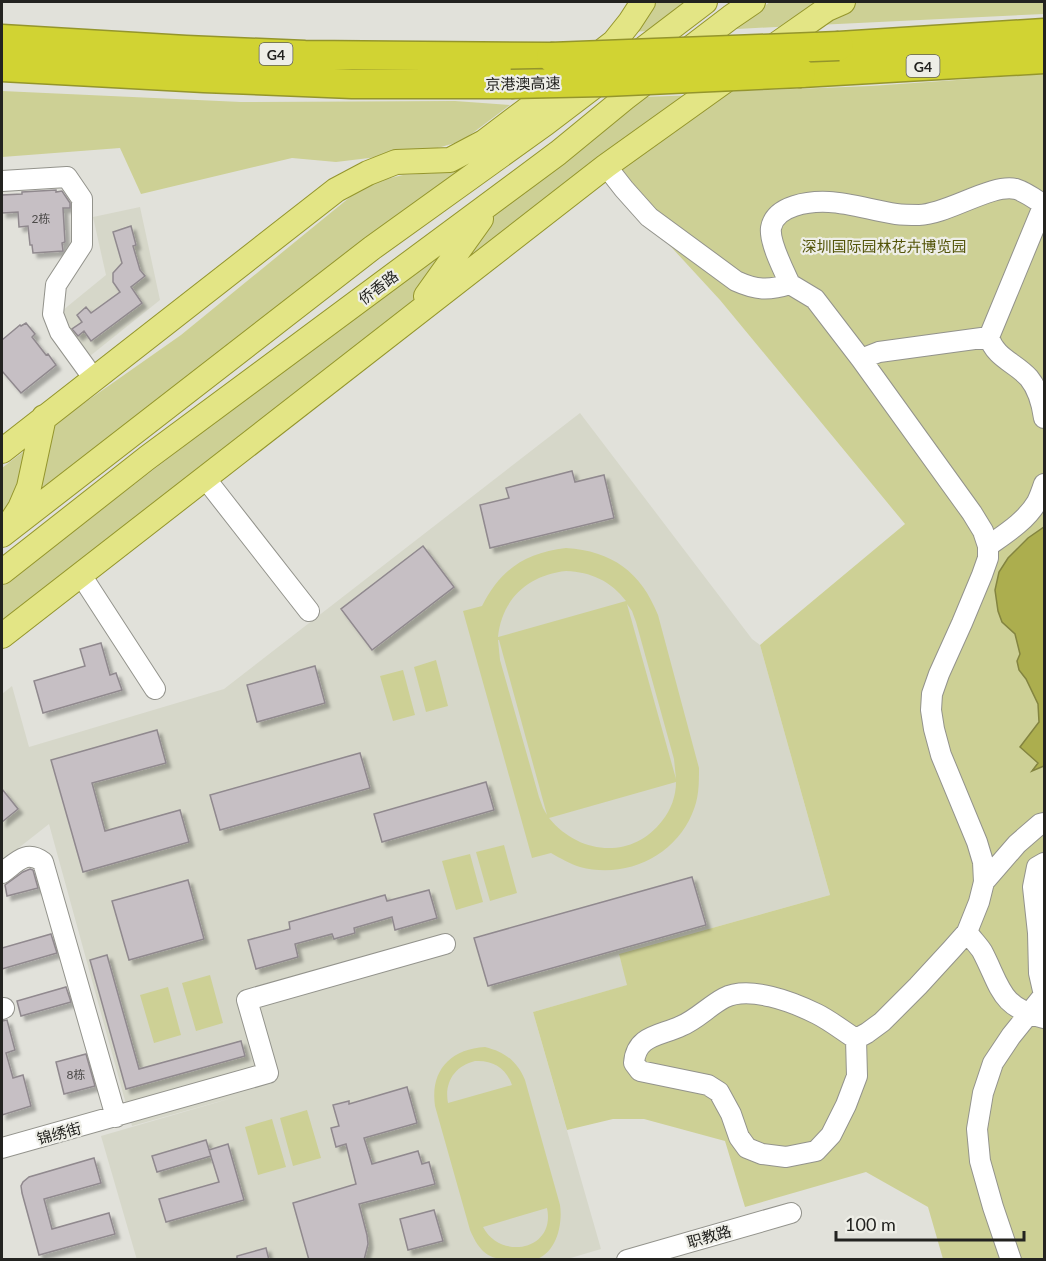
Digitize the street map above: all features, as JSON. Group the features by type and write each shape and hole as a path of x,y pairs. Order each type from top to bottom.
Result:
{"highway":[{"name":"京港澳高速","path":"2,39 305,55 551,57 838,46 1044,33"},
{"name":"京港澳高速","path":"2,67 329,83 511,84 801,74 1044,59"}],"main road":[{"path":"2,451 336,190 368,173 396,162 450,160 484,142 614,42 643,2"},
{"path":"2,535 372,248 546,123 705,2"},
{"name":"侨香路","path":"2,572 147,458 558,153 643,84 731,16 753,2"},
{"path":"2,636 606,166 827,9 843,2"},
{"path":"409,319 494,201"},
{"path":"2,535 20,508 29,487 44,417"}],"street":[{"path":"606,166 649,217 736,281 763,289 790,284"},
{"path":"2,181 68,177 82,199 82,245 56,285 53,314 60,332 94,379"},
{"path":"856,1039 882,1022 918,987 967,932 979,902 984,882 982,862 942,755 931,710 932,694 982,575 988,558 988,546 983,531 972,513 861,359 815,299 790,284 772,243 771,228 776,216 788,208 807,203 830,202 898,214 922,215 946,209 997,189 1007,188 1023,192 1044,204 990,337 996,352 1028,377 1036,390 1044,418"},
{"path":"861,359 879,352 990,337"},
{"path":"205,478 309,611"},
{"path":"988,546 1020,522 1036,503 1044,484"},
{"path":"81,575 155,689"},
{"path":"984,882 1017,844 1044,823"},
{"path":"2,873 26,856 36,856 43,862 116,1117"},
{"path":"1011,1260 993,1207 981,1161 977,1129 983,1093 993,1063 1011,1036 1037,1016 1044,995 1039,974 1038,933 1033,887 1037,867 1044,863"},
{"path":"967,932 981,949 1002,994 1016,1007 1037,1016"},
{"name":"锦绣街","path":"2,1148 268,1073 247,1000 445,944"},
{"path":"741,993 771,996 807,1010 856,1039 857,1076 831,1135 816,1151 786,1157 762,1154 747,1148 739,1137 731,1114 719,1092 708,1085 640,1071 634,1063 635,1052 642,1043 656,1035 683,1026 725,997 741,993"},
{"name":"职教路","path":"627,1260 791,1213"}],"shaded area":[{"path":"140,207 160,300 90,356 57,315 106,275 93,217"},
{"path":"580,413 752,639 760,645 830,895 619,954 628,985 533,1012 601,1249 564,1260 137,1260 101,1136 249,1093 132,1126 49,824 2,861 2,694 12,686 29,747 224,689"},
{"path":"1044,527 1044,766 1032,771 1038,763 1020,747 1039,722 1038,704 1019,670 1017,661 1020,654 1015,634 1002,622 995,590 999,572 1008,558 1028,538"}],"green space":[{"path":"650,2 690,2 649,31 629,32"},
{"path":"770,2 833,2 795,26 737,29 737,26"},
{"path":"857,2 1044,2 1044,14 817,25"},
{"name":"深圳国际园林花卉博览园","path":"1044,74 1044,1259 943,1259 928,1207 866,1172 745,1207 725,1141 644,1119 613,1119 567,1130 533,1012 627,985 619,954 830,895 760,645 905,524 720,300 604,174 719,92 871,86"},
{"path":"2,91 241,102 455,101 510,105 462,141 427,151 336,162 292,158 141,194 120,148 2,157"},
{"path":"699,95 451,273 502,206 642,97"},
{"path":"550,99 558,99 30,503 45,466 50,427 181,335 366,184 403,175 452,172"},
{"path":"458,236 404,323 14,619 2,618 2,586"},
{"path":"28,448 21,486 2,521 2,468"},
{"path":"566,548 582,550 611,559 623,566 643,587 658,615 699,768 696,803 684,829 661,853 630,867 597,870 580,867 551,853 532,858 463,611 482,606 497,582 516,565 551,550","holes":["566,571 584,573 600,579 614,588 626,601 498,637 505,611 512,600 529,583 553,573","627,604 636,622 674,759 676,779","498,640 547,815 539,797 500,660","676,782 672,803 662,821 650,834 621,847 606,848 575,840 549,818"]},
{"path":"436,660 448,706 426,712 414,667"},
{"path":"403,670 415,715 393,721 380,676"},
{"path":"504,845 517,893 490,901 476,852"},
{"path":"470,854 483,902 456,910 442,861"},
{"path":"210,975 223,1023 196,1031 182,983"},
{"path":"168,987 181,1035 154,1043 140,995"},
{"path":"485,1047 499,1052 514,1063 525,1080 561,1213 559,1230 552,1246 541,1257 533,1260 505,1260 491,1257 482,1250 470,1230 435,1106 434,1093 439,1072 445,1064 452,1057","holes":["475,1061 498,1066 512,1085 448,1103 448,1088 452,1076 468,1063","547,1208 548,1222 543,1233 535,1241 525,1246 514,1247 502,1244 491,1238 483,1227"]},
{"path":"307,1110 321,1158 293,1166 280,1118"},
{"path":"272,1119 286,1167 258,1175 245,1127"}],"building":[{"path":"56,190 56,192 62,191 70,203 70,208 63,208 65,242 62,243 63,251 33,253 28,226 19,227 18,212 2,213 2,195"},
{"path":"131,226 136,245 133,246 140,270 145,276 131,287 142,303 91,341 84,331 78,336 72,329 82,322 77,315 86,307 91,313 120,292 113,282 113,273 122,263 113,232"},
{"path":"26,323 35,334 32,337 56,365 21,393 2,371 2,340 20,325"},
{"path":"572,471 575,482 604,475 614,518 490,548 480,505 509,498 506,488"},
{"path":"423,546 454,587 372,650 341,609"},
{"path":"101,643 110,675 116,673 122,690 43,713 34,681 85,666 80,649"},
{"path":"315,666 325,703 257,722 247,685"},
{"path":"157,730 166,763 92,783 105,831 180,810 189,842 83,872 51,760"},
{"path":"360,753 370,788 220,830 210,795"},
{"path":"486,782 494,810 382,842 374,814"},
{"path":"2,789 18,809 2,822"},
{"path":"30,869 33,870 38,888 7,896 5,885"},
{"path":"692,877 706,925 488,986 474,938"},
{"path":"188,880 204,939 129,960 112,901"},
{"path":"429,890 437,918 395,930 392,917 354,928 355,933 334,939 332,934 295,944 298,957 256,969 248,940 290,929 289,922 385,895 387,901"},
{"path":"51,934 57,953 2,969 2,948"},
{"path":"107,955 139,1069 241,1041 245,1056 126,1089 90,960"},
{"path":"66,987 71,1002 21,1016 17,1001"},
{"path":"7,1020 15,1050 6,1053 13,1078 23,1075 31,1106 2,1115 2,1021"},
{"path":"86,1054 95,1086 64,1094 56,1062"},
{"path":"407,1087 417,1123 364,1138 372,1164 418,1151 422,1164 429,1162 435,1184 359,1204 368,1244 364,1260 309,1260 293,1203 356,1184 346,1144 336,1147 331,1128 339,1126 333,1105 349,1101 349,1104"},
{"path":"206,1140 211,1156 157,1172 152,1156"},
{"path":"228,1144 244,1200 166,1222 159,1199 219,1182 209,1150"},
{"path":"94,1158 101,1183 44,1199 52,1229 109,1213 115,1234 39,1255 22,1193 23,1182 29,1177"},
{"path":"434,1210 443,1241 408,1250 400,1219"},
{"path":"266,1248 269,1260 237,1260 237,1256"}]}
